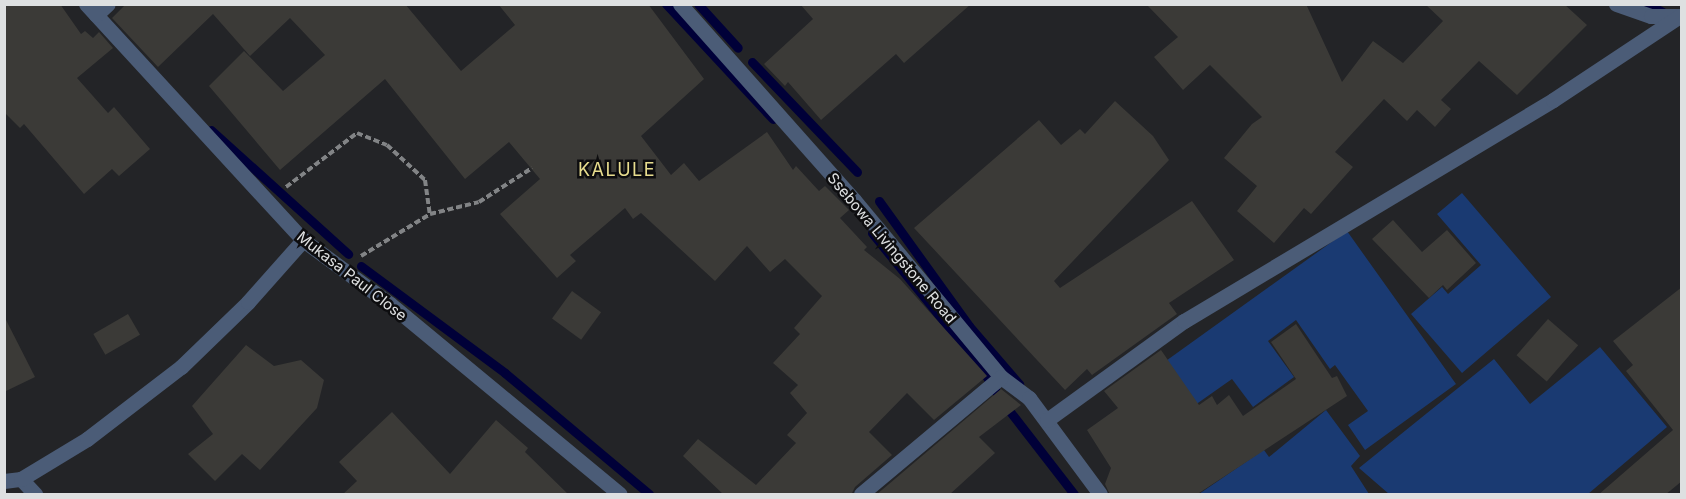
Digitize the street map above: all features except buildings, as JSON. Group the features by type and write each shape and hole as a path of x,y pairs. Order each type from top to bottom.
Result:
{"street":[{"name":"Ssebowa Livingstone Road","path":"680,4 854,200 1001,377 1029,398 1100,495"},
{"path":"1616,4 1651,16 1681,16"},
{"name":"Mukasa Paul Close","path":"97,8 266,202 303,240 342,267 620,495"},
{"path":"1047,420 1184,321 1554,100 1681,16"},
{"path":"4,481 21,479 87,439 181,367 248,303 303,240"},
{"path":"861,495 1001,377"},
{"path":"21,479 35,495"}],"path":[{"path":"266,202 357,133 387,145 426,180 429,214"},
{"path":"342,267 429,214 479,202 532,168"}],"shaded area":[{"path":"1462,193 1551,297 1462,373 1411,314 1442,287 1448,294 1481,265 1437,214"},
{"path":"1347,231 1456,384 1365,450 1348,425 1368,411 1335,365 1330,369 1296,320 1268,341 1294,377 1253,407 1232,379 1161,429 1131,386"},
{"path":"1600,347 1667,427 1588,494 1389,494 1359,468 1494,359 1530,404"},
{"path":"1326,410 1360,456 1351,466 1369,494 1199,494 1256,455 1259,443 1269,457"}],"waterway":[{"path":"666,4 773,119"},
{"path":"698,4 738,48"},
{"path":"1648,4 1664,13"},
{"path":"752,62 857,172"},
{"path":"211,130 348,254"},
{"path":"879,201 969,326 1019,384"},
{"path":"872,233 980,366 1001,400 1074,494"},
{"path":"361,266 505,373 649,494"}],"district":[{"name":"KALULE","path":"617,170"}]}
